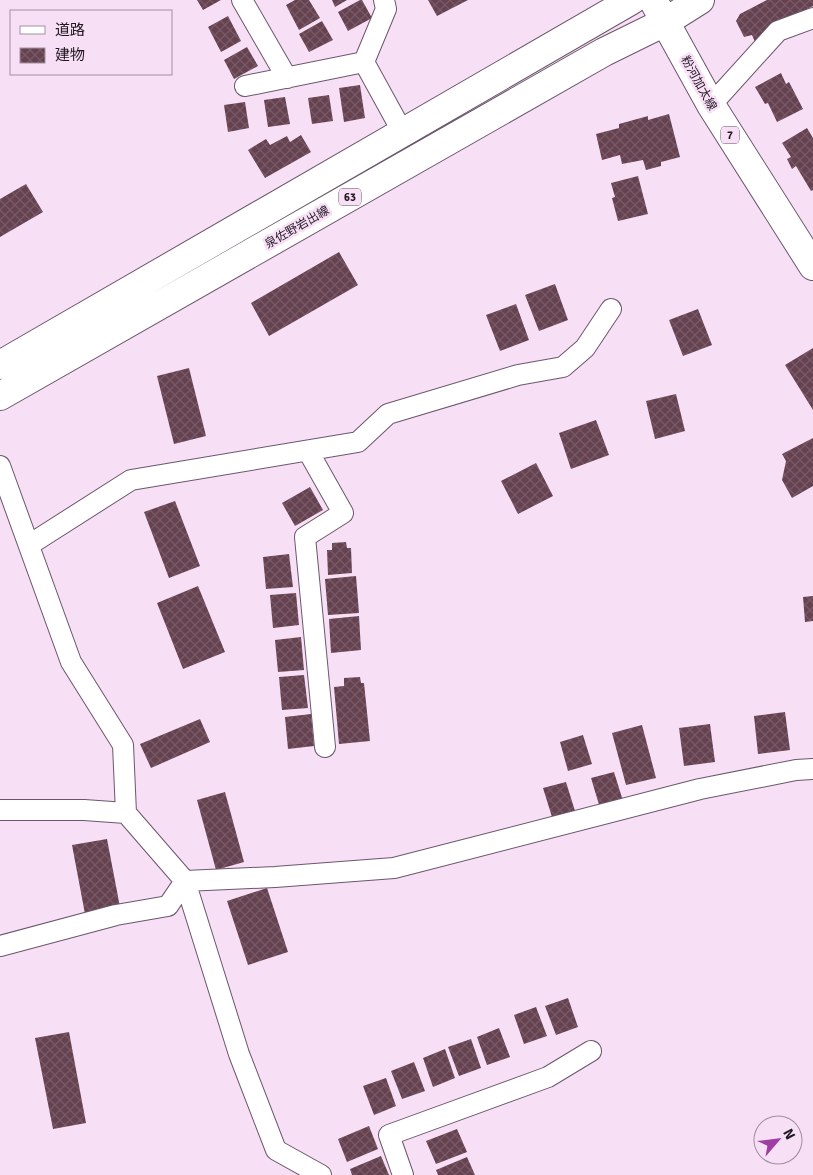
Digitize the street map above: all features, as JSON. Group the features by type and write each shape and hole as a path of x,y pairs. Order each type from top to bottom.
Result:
{"main road":[{"name":"63","path":"0,364 632,0"},
{"name":"泉佐野岩出線","path":"0,396 604,52 659,11 700,0"},
{"name":"粉河加太線","path":"659,11 711,104 813,266"}],"street":[{"path":"242,0 287,78"},
{"path":"364,62 386,9 384,0"},
{"path":"711,104 778,31 813,18"},
{"path":"245,86 364,62"},
{"path":"364,62 404,133"},
{"path":"29,545 131,480 358,442 388,414 518,374 563,366 585,348 611,309"},
{"path":"308,451 343,513 305,537 325,747"},
{"path":"0,466 71,662 123,745 126,813 185,881 239,1054 276,1150 321,1175"},
{"path":"185,881 275,877 394,868 700,789 796,770 813,769"},
{"path":"0,810 75,810 126,813"},
{"path":"0,946 116,915 168,906 185,881"},
{"path":"403,1175 389,1135 548,1076 591,1051"}],"building":[{"path":"197,0 221,0 203,10"},
{"path":"295,0 309,0 320,18 299,30 286,5"},
{"path":"332,0 347,0 335,7"},
{"path":"362,0 372,18 348,31 338,12"},
{"path":"428,0 468,0 437,16"},
{"path":"767,0 813,0 813,6 770,27 755,42 752,35 744,37 736,21 740,14"},
{"path":"228,16 241,41 221,52 208,27"},
{"path":"322,21 333,40 309,52 299,34"},
{"path":"247,47 258,66 234,79 224,60"},
{"path":"781,73 786,84 789,82 803,109 777,122 768,103 765,104 755,87"},
{"path":"360,85 365,118 344,122 339,88"},
{"path":"329,95 333,121 312,124 308,98"},
{"path":"285,97 290,124 268,127 264,100"},
{"path":"245,102 249,128 228,132 224,105"},
{"path":"669,114 680,157 661,162 661,166 646,170 643,160 622,164 620,155 602,160 596,134 619,128 619,124 648,116 648,120"},
{"path":"807,128 813,138 813,190 811,191 796,166 792,169 787,159 791,157 782,143"},
{"path":"301,135 311,152 265,178 248,150 266,139 270,145 287,136 290,142"},
{"path":"638,176 648,214 618,221 612,198 615,197 611,183"},
{"path":"26,184 43,212 0,237 0,199"},
{"path":"339,252 358,285 269,336 251,303"},
{"path":"555,284 568,320 539,331 525,295"},
{"path":"516,304 529,340 500,351 486,315"},
{"path":"698,309 712,345 683,356 669,320"},
{"path":"813,348 813,410 785,365"},
{"path":"189,368 206,436 174,444 157,376"},
{"path":"676,394 685,431 655,439 646,401"},
{"path":"596,420 609,455 571,469 559,433"},
{"path":"813,438 813,486 792,498 782,480 786,461 782,454"},
{"path":"536,463 553,496 518,514 501,481"},
{"path":"310,487 323,510 295,526 282,503"},
{"path":"175,501 200,566 169,578 144,512"},
{"path":"346,542 347,548 351,548 352,573 328,575 327,550 332,550 332,543"},
{"path":"289,554 293,587 266,589 263,557"},
{"path":"356,576 359,613 328,615 325,579"},
{"path":"198,586 225,652 183,669 157,603"},
{"path":"296,593 299,625 273,628 270,595"},
{"path":"813,596 813,621 805,622 803,597"},
{"path":"359,616 361,650 331,653 329,619"},
{"path":"301,637 304,670 278,672 275,640"},
{"path":"304,675 308,708 282,710 279,677"},
{"path":"360,677 361,683 364,683 370,741 339,744 334,687 344,686 344,678"},
{"path":"785,712 790,750 758,754 754,716"},
{"path":"311,714 314,746 288,749 285,717"},
{"path":"200,719 210,742 151,768 140,744"},
{"path":"710,724 715,762 684,766 679,728"},
{"path":"642,725 656,778 626,785 612,733"},
{"path":"583,735 592,764 568,771 560,742"},
{"path":"614,772 623,801 600,808 591,778"},
{"path":"566,782 575,811 552,817 543,788"},
{"path":"225,792 244,862 216,870 197,800"},
{"path":"107,839 120,907 85,914 72,845"},
{"path":"267,888 288,952 248,965 227,901"},
{"path":"568,998 578,1027 556,1035 545,1006"},
{"path":"536,1007 547,1036 524,1044 514,1015"},
{"path":"499,1028 510,1057 487,1065 477,1037"},
{"path":"69,1032 86,1123 53,1129 35,1038"},
{"path":"471,1039 481,1068 459,1076 448,1047"},
{"path":"445,1049 455,1078 433,1087 423,1058"},
{"path":"414,1062 425,1091 402,1099 391,1071"},
{"path":"386,1078 396,1106 374,1115 363,1086"},
{"path":"369,1126 378,1149 347,1162 338,1139"},
{"path":"457,1129 467,1152 436,1164 426,1141"},
{"path":"381,1156 389,1175 352,1175 350,1169"},
{"path":"467,1157 475,1175 438,1175 436,1170"}]}
